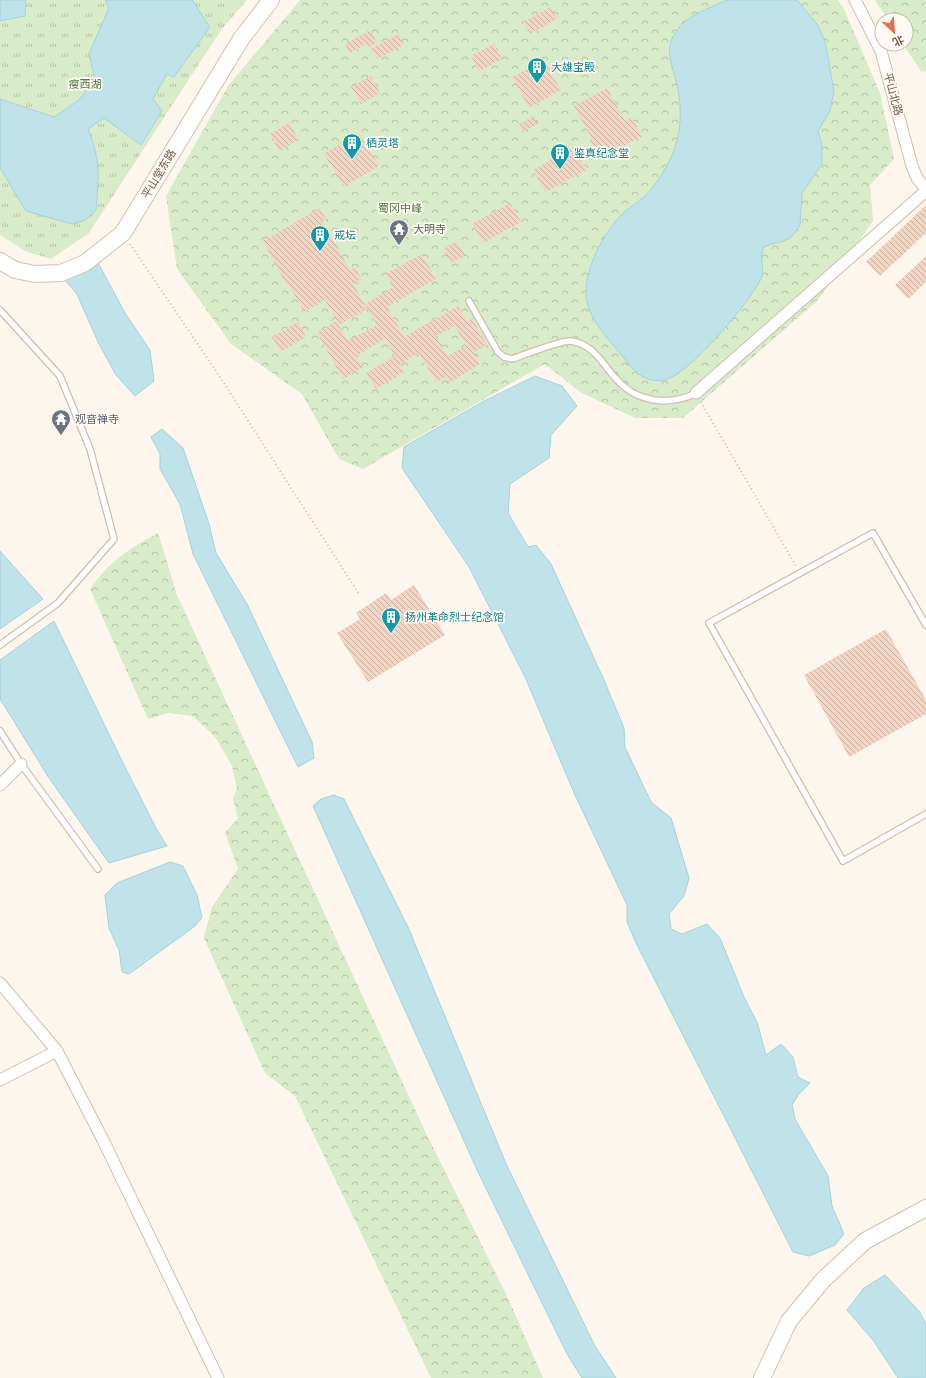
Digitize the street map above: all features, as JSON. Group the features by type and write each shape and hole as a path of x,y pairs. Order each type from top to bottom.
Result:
{"street":[{"name":"平山堂东路","path":"0,261 15,270 35,274 61,273 85,263 123,233 241,39 271,0"},
{"name":"平山北路","path":"856,0 881,51 912,166 917,178 926,190"},
{"path":"696,393 926,190"},
{"path":"0,785 21,764"},
{"path":"0,983 57,1051 103,1140 218,1378"},
{"path":"0,1080 57,1051"},
{"path":"762,1378 789,1321 823,1280 865,1242 926,1208"}],"lane":[{"path":"469,301 498,352 504,358 512,359 571,341 583,345 598,355 619,383 633,393 646,398 670,401 688,397 696,393"},
{"path":"0,310 60,376 90,449 114,540 58,603 0,645"},
{"path":"926,626 873,534 710,623 843,861 926,814"},
{"path":"0,731 21,764 98,869"}],"path":[{"path":"123,233 222,380 359,594"},
{"path":"696,393 801,574"}],"green space":[{"name":"瘦西湖","path":"0,0 247,0 221,30 89,233 51,259 25,251 0,235"},
{"name":"蜀冈中峰","path":"300,0 838,0 844,9 880,93 894,159 870,185 873,221 817,301 683,418 635,418 580,392 545,364 363,469 339,459 302,394 231,344 177,269 166,196 228,86"},
{"path":"875,0 926,0 926,72 921,71 908,52 914,52 914,12 883,12"},
{"path":"158,533 177,595 425,1131 507,1296 543,1378 431,1378 295,1096 265,1073 204,938 212,907 238,869 225,833 238,818 233,799 237,788 232,766 216,738 193,716 168,713 148,719 90,589 104,571 120,556"}],"water":[{"path":"0,0 26,0 25,16 0,21"},
{"name":"瘦西湖","path":"105,0 192,0 210,27 174,77 167,74 153,99 162,111 141,145 104,118 88,129 95,151 98,169 96,210 86,220 72,224 26,211 0,168 0,99 54,117 79,100 95,79 89,54 109,8"},
{"path":"727,0 797,0 817,24 825,41 834,91 830,111 818,131 822,145 822,164 802,193 800,225 796,232 784,241 764,247 762,254 761,279 745,304 717,337 688,366 675,375 664,380 651,380 636,372 632,368 600,328 590,312 586,294 589,273 592,262 602,240 622,214 653,187 667,166 675,147 680,123 680,106 670,54 672,38 677,30 690,18"},
{"path":"96,259 125,313 150,350 154,381 135,396 116,375 98,342 77,294 62,277"},
{"path":"535,376 562,386 577,406 551,435 549,458 510,484 508,513 528,547 536,545 551,564 604,680 624,728 625,747 651,802 671,818 689,878 684,896 669,914 671,929 682,934 707,924 720,938 744,997 757,1022 766,1055 781,1044 793,1057 798,1077 810,1083 799,1094 792,1105 795,1119 828,1176 832,1206 844,1234 835,1245 809,1256 793,1252 636,943 627,922 627,905 575,795 525,677 469,567 402,468 404,447 484,401"},
{"path":"162,429 183,448 209,524 216,553 247,604 312,742 314,758 298,767 193,554 180,504 160,469 160,454 151,437"},
{"path":"0,551 43,599 0,629"},
{"path":"54,621 124,765 157,830 167,846 109,863 49,778 0,699 0,660"},
{"path":"334,795 344,799 408,927 507,1166 595,1346 616,1378 582,1378 567,1354 478,1172 313,806 321,799"},
{"path":"170,862 183,866 197,895 202,918 195,926 129,974 122,972 119,950 109,928 105,895 117,883"},
{"path":"885,1275 919,1311 926,1324 926,1378 898,1378 873,1340 847,1310 864,1288"}],"building":[{"path":"551,7 557,19 530,34 523,22"},
{"path":"370,30 377,43 367,48 366,44 350,53 345,44"},
{"path":"398,34 404,45 377,59 371,49"},
{"path":"494,44 502,59 479,71 471,56"},
{"name":"大雄宝殿","path":"544,60 561,90 529,108 512,77"},
{"path":"371,76 380,93 361,104 351,87"},
{"path":"607,88 625,121 631,117 642,136 600,159 590,140 592,139 574,106"},
{"path":"534,116 538,124 523,132 519,124"},
{"path":"289,123 299,140 279,151 270,134"},
{"name":"栖灵塔","path":"359,133 379,166 344,187 324,154"},
{"name":"鉴真纪念堂","path":"574,147 586,170 546,192 533,170"},
{"path":"510,203 521,222 483,243 472,224"},
{"path":"926,205 926,233 880,276 866,262"},
{"path":"320,208 326,219 322,221 350,270 355,267 361,279 353,283 367,309 339,325 325,300 304,312 289,285 287,286 263,241"},
{"path":"457,241 465,255 451,263 443,249"},
{"path":"422,254 436,279 387,307 404,337 458,306 467,322 472,318 487,345 474,352 480,364 449,383 445,377 436,382 419,353 400,364 405,372 376,389 366,373 395,356 385,339 356,356 363,367 343,379 317,333 336,321 348,341 377,325 365,304 393,287 386,274","holes":["455,326 466,346 448,356 436,336"]},
{"path":"926,256 926,282 908,299 895,285"},
{"path":"298,322 306,337 281,352 272,337"},
{"name":"扬州革命烈士纪念馆","path":"414,585 445,635 368,682 337,633 360,619 356,613 386,593 391,600"},
{"path":"886,629 926,700 926,714 849,757 804,675"}],"place":[{"name":"大雄宝殿","path":"537,84"},
{"name":"栖灵塔","path":"352,160"},
{"name":"鉴真纪念堂","path":"560,170"},
{"name":"大明寺","path":"399,246"},
{"name":"戒坛","path":"320,252"},
{"name":"观音禅寺","path":"61,436"},
{"name":"扬州革命烈士纪念馆","path":"391,634"}]}
